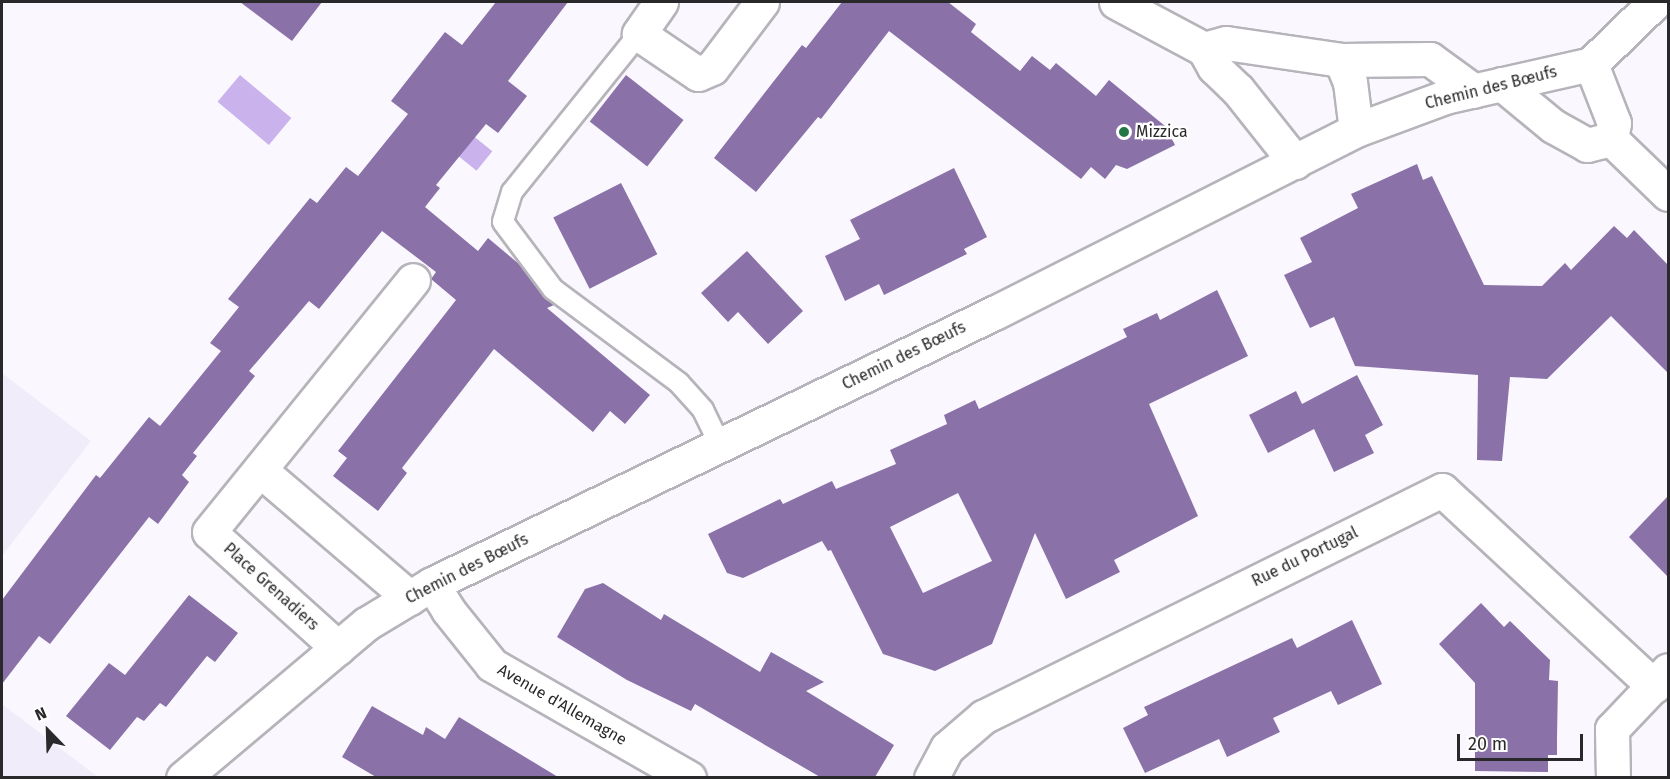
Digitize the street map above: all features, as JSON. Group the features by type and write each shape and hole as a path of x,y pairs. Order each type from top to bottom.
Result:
{"street":[{"path":"661,2 639,34 698,74 712,68 759,2"},
{"path":"1116,2 1204,49 1214,67 1238,90 1295,162"},
{"name":"Chemin des Bœufs","path":"183,777 366,624 421,591 1356,130 1444,97 1590,64 1618,42 1655,2"},
{"path":"1204,49 1226,43 1341,60 1430,59 1488,87 1587,145 1611,139"},
{"path":"1341,60 1350,82 1356,130"},
{"path":"1590,64 1614,123 1611,139"},
{"path":"1611,139 1668,194"},
{"name":"Place Grenadiers","path":"338,648 209,532 413,280"},
{"path":"260,470 421,591"},
{"name":"Rue du Portugal","path":"931,777 947,748 983,717 1442,490 1661,678"},
{"name":"Avenue d'Allemagne","path":"421,591 448,610 492,665 689,777"},
{"path":"1613,777 1612,729 1661,678"}],"lane":[{"path":"639,34 512,192 503,222 553,289 679,383 703,410 720,445"}],"shaded area":[{"path":"240,75 291,118 269,145 218,102"},
{"path":"455,121 492,151 477,171 439,140"},
{"path":"2,373 91,441 2,556"},
{"path":"2,704 98,777 2,777"}],"building":[{"path":"240,2 322,2 292,41"},
{"path":"496,2 568,2 508,81 527,96 498,133 486,124 436,185 440,188 425,207 478,251 488,238 519,264 554,305 547,308 650,395 625,424 610,411 593,432 494,349 402,468 407,473 378,511 333,476 347,458 338,451 456,300 431,279 436,272 382,231 319,309 309,301 249,371 255,376 193,453 197,456 182,475 189,482 158,524 149,517 50,644 39,636 2,684 2,600 96,475 100,478 149,417 160,426 221,351 210,343 239,307 228,299 310,198 317,203 346,167 358,176 408,114 391,101 445,32 462,45"},
{"path":"842,2 948,2 976,24 971,32 1020,71 1032,56 1050,70 1056,63 1096,96 1109,80 1165,126 1175,145 1127,169 1116,165 1105,179 1091,167 1081,179 889,31 821,119 818,117 756,192 714,158 802,45 806,48"},
{"path":"626,75 684,120 647,166 590,121"},
{"path":"1417,164 1423,180 1432,176 1484,285 1542,286 1565,263 1571,270 1614,226 1627,238 1634,230 1668,265 1668,373 1611,316 1547,379 1510,377 1502,461 1477,460 1478,375 1355,366 1334,317 1310,328 1284,275 1312,262 1300,238 1358,208 1351,194"},
{"path":"954,168 987,237 964,249 967,254 884,295 879,284 845,301 825,256 860,239 850,220"},
{"path":"621,183 657,254 590,289 553,218"},
{"path":"747,251 803,311 768,344 738,312 728,322 701,293"},
{"path":"1217,290 1248,356 1149,404 1198,516 1114,560 1120,572 1066,599 1035,533 992,644 935,671 883,654 831,550 828,551 822,541 743,578 727,573 708,534 780,499 783,504 832,481 836,489 896,464 890,450 947,424 944,415 975,400 979,409 1127,337 1123,329 1157,313 1160,320","holes":["958,493 992,561 923,593 890,527"]},
{"path":"1357,375 1383,425 1365,435 1374,453 1334,472 1314,429 1268,453 1249,415 1296,391 1302,404"},
{"path":"1668,496 1668,577 1629,537"},
{"path":"603,583 661,620 664,614 760,672 771,652 824,682 806,691 894,745 875,777 820,777 695,704 691,711 627,680 557,637 585,589"},
{"path":"189,595 238,633 215,662 207,656 166,707 160,703 144,721 137,717 110,750 66,716 109,663 125,675"},
{"path":"1481,603 1504,627 1510,621 1550,660 1549,680 1558,681 1557,755 1548,755 1548,772 1475,771 1475,683 1439,644"},
{"path":"1352,620 1382,684 1338,705 1331,691 1273,718 1280,732 1227,757 1219,739 1145,773 1123,728 1148,715 1144,707 1292,638 1297,648"},
{"path":"372,706 423,735 426,727 445,739 459,717 558,777 376,777 342,757"}],"place":[{"name":"Mizzica","path":"1124,132"}]}
